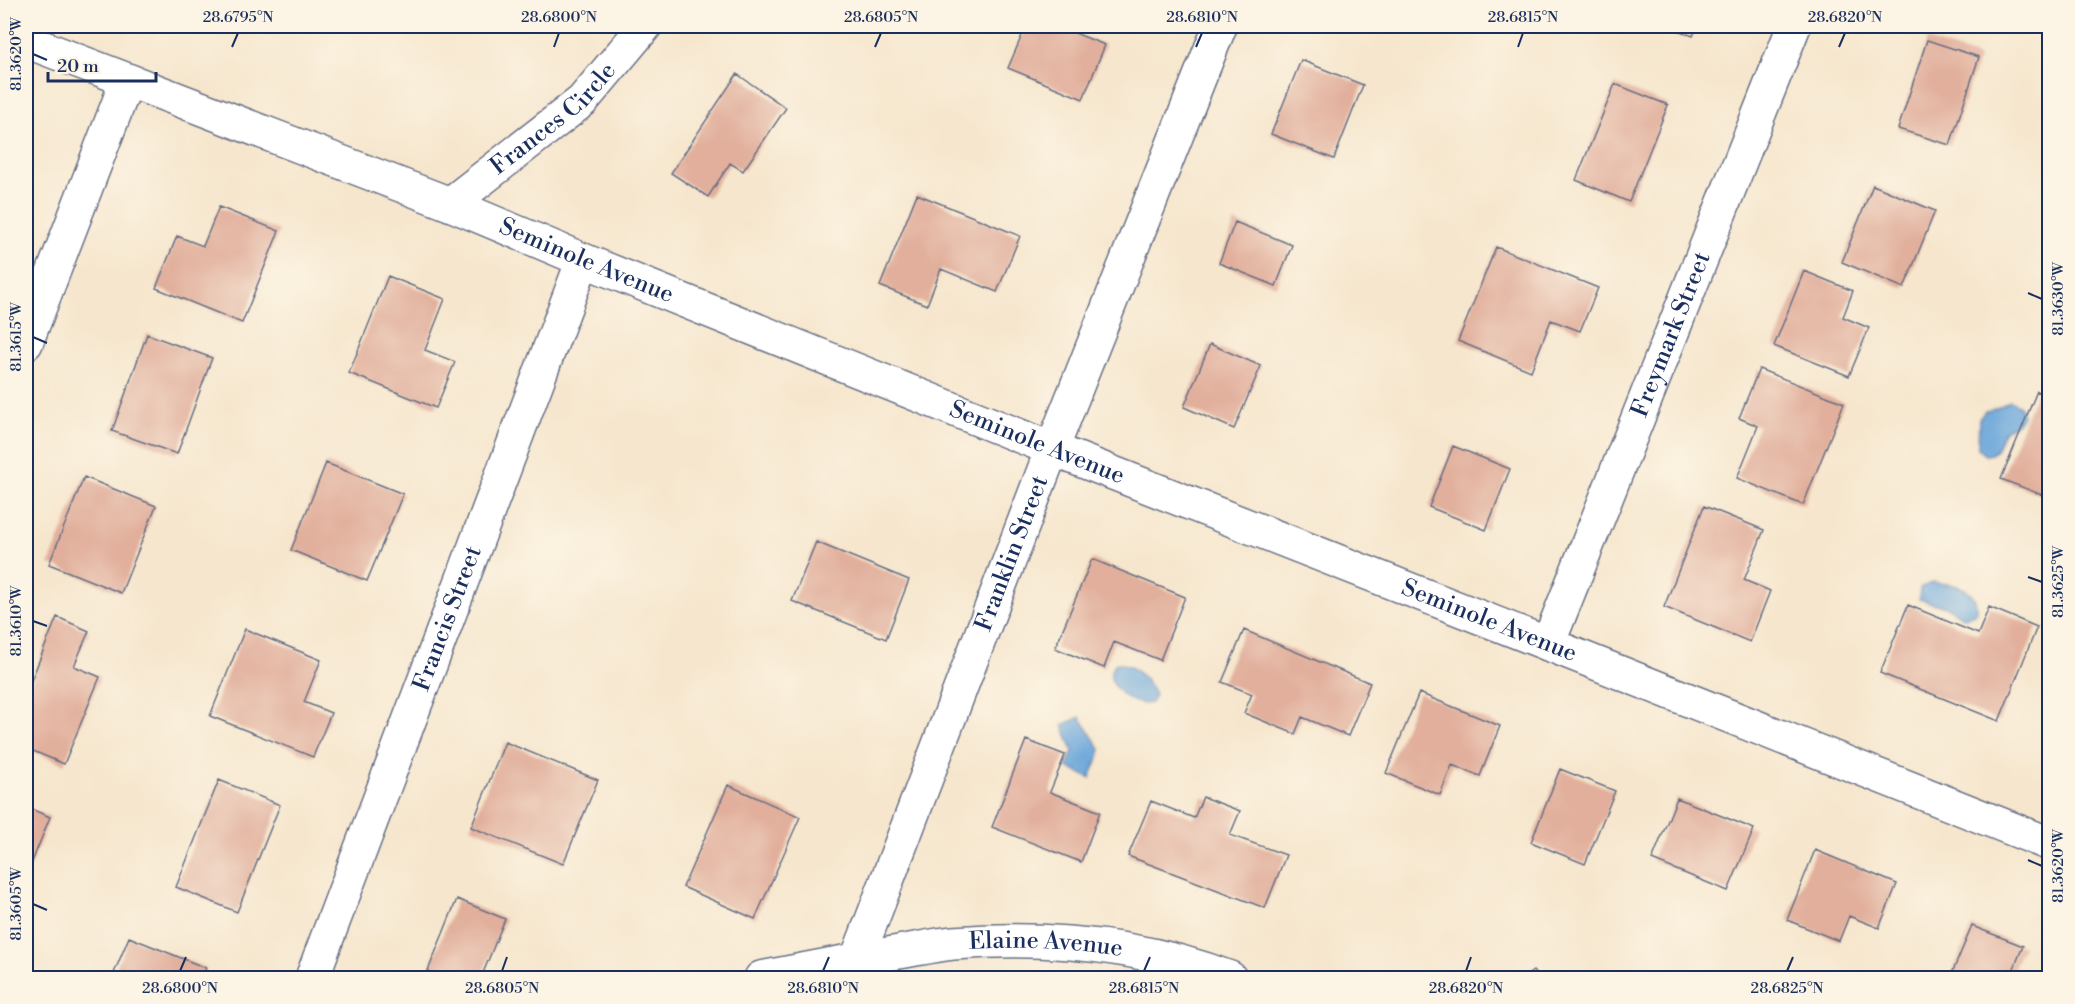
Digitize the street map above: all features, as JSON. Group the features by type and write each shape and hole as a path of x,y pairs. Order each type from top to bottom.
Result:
{"street":[{"name":"Frances Circle","path":"450,204 582,101 645,26"},
{"name":"Franklin Street","path":"857,959 1052,449 1220,26"},
{"name":"Freymark Street","path":"1548,644 1794,26"},
{"name":"Seminole Avenue","path":"26,41 450,204 1052,449 2049,844"},
{"path":"26,343 127,81"},
{"name":"Francis Street","path":"312,978 583,260"},
{"name":"Elaine Avenue","path":"857,959 951,944 1027,940 1119,947 1199,967 1230,978"},
{"path":"761,978 857,959"}],"water":[{"path":"2010,401 2019,405 2023,415 2017,423 2005,431 1994,453 1985,455 1978,448 1979,419 1985,411"},
{"path":"1933,582 1969,591 1976,603 1976,612 1963,617 1949,608 1919,599 1920,588"},
{"path":"1117,663 1130,667 1144,679 1155,695 1151,703 1142,704 1133,701 1118,690 1111,676 1112,669"},
{"path":"1080,717 1101,750 1090,778 1067,767 1073,751 1063,725"}],"building":[{"path":"1026,26 1057,26 1105,45 1083,99 1008,68"},
{"path":"1667,26 1697,26 1693,36"},
{"path":"1927,40 1979,57 1950,145 1898,129"},
{"path":"1301,60 1363,85 1334,159 1271,134"},
{"path":"737,74 786,108 743,171 730,163 708,197 671,173"},
{"path":"1615,84 1668,105 1629,202 1576,180"},
{"path":"1873,185 1935,211 1904,288 1842,262"},
{"path":"917,194 1020,236 997,292 941,269 927,305 880,286"},
{"path":"219,207 279,231 242,323 156,288 177,236 203,246"},
{"path":"1235,222 1292,245 1276,286 1219,263"},
{"path":"1496,247 1598,288 1580,331 1551,320 1531,371 1458,341"},
{"path":"1804,271 1853,291 1843,317 1869,328 1849,376 1774,346"},
{"path":"388,276 445,299 425,350 455,362 436,408 349,373"},
{"path":"147,334 212,358 177,454 112,431"},
{"path":"1210,344 1261,366 1234,429 1184,407"},
{"path":"1759,369 1844,403 1803,505 1737,478 1758,426 1739,418"},
{"path":"2037,391 2050,396 2050,498 2001,479"},
{"path":"1453,446 1510,469 1486,530 1429,507"},
{"path":"326,463 403,494 367,581 291,550"},
{"path":"84,477 156,506 121,593 49,564"},
{"path":"1704,506 1764,530 1744,580 1770,591 1750,642 1664,607"},
{"path":"816,542 909,580 886,639 792,601"},
{"path":"1092,559 1185,597 1160,660 1114,642 1104,668 1055,648"},
{"path":"1908,605 1978,634 1989,607 2037,627 1999,721 1880,673"},
{"path":"57,617 89,631 74,666 100,677 64,764 26,748 26,693"},
{"path":"245,629 321,660 304,702 331,713 313,757 210,716"},
{"path":"1244,630 1370,683 1348,736 1302,717 1295,734 1244,713 1252,694 1222,682"},
{"path":"1419,693 1500,726 1480,776 1452,765 1440,795 1386,773"},
{"path":"1026,740 1065,755 1050,792 1100,812 1081,862 992,827"},
{"path":"505,742 598,780 563,864 471,827"},
{"path":"1560,769 1615,791 1585,864 1531,842"},
{"path":"219,780 280,805 237,912 176,887"},
{"path":"728,785 800,817 755,919 683,887"},
{"path":"1203,797 1240,811 1230,835 1286,855 1265,908 1128,856 1151,801 1194,818"},
{"path":"1677,798 1754,829 1728,891 1652,860"},
{"path":"26,807 50,817 26,877"},
{"path":"1815,850 1897,884 1879,928 1849,916 1839,941 1787,920"},
{"path":"457,899 505,919 481,978 425,978"},
{"path":"1972,926 2023,946 2010,978 1950,978"},
{"path":"129,937 206,968 201,978 112,978"},
{"path":"1533,971 1539,978 1523,978"}]}
